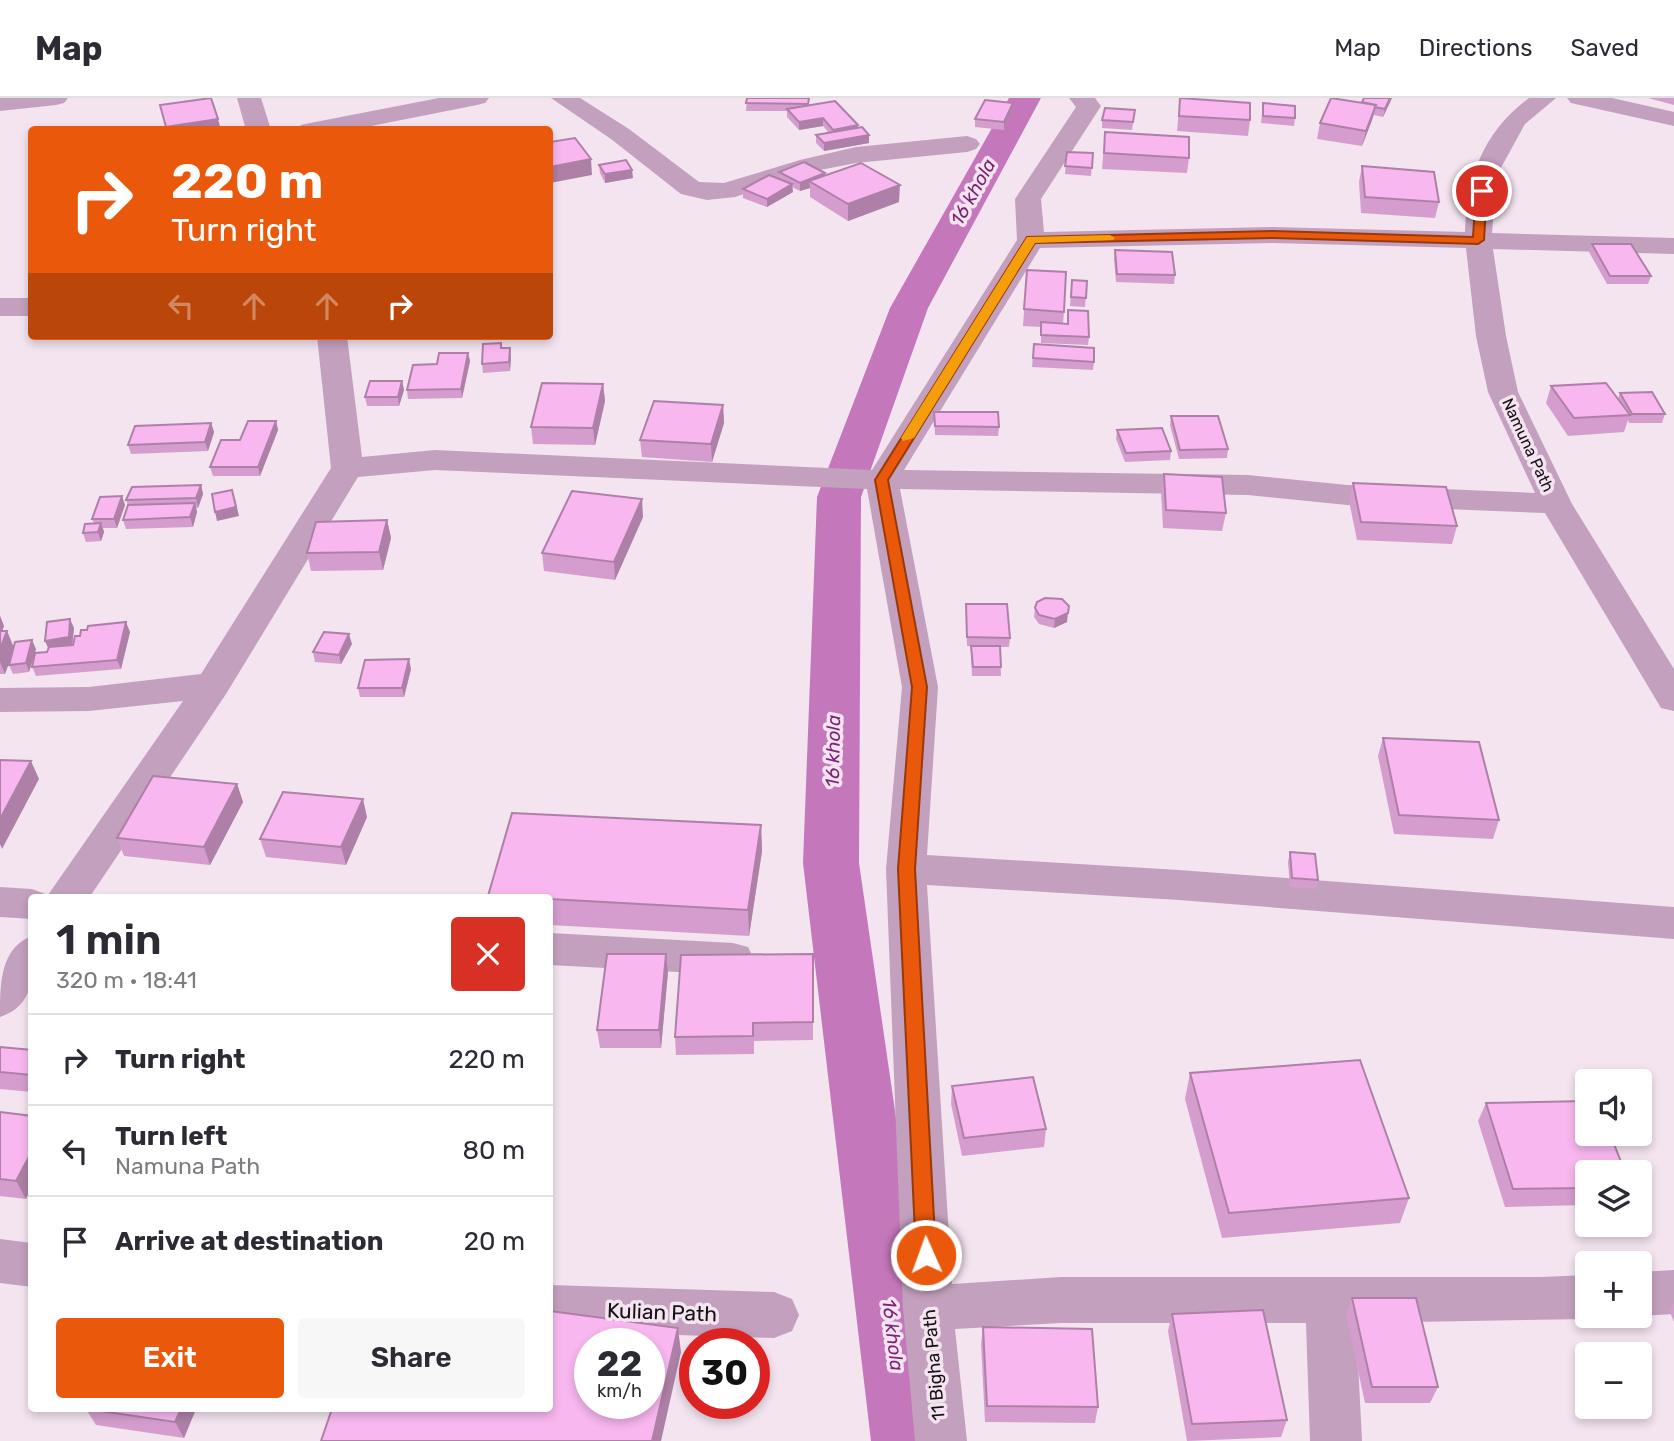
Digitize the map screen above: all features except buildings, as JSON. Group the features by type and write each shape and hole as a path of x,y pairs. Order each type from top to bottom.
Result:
{"street":[{"path":"0,104 56,98"},
{"path":"249,98 258,126"},
{"path":"331,126 477,98"},
{"path":"563,98 620,134 690,188 707,192 726,191 809,165 856,155 967,144"},
{"path":"864,480 1031,240 1028,199 1089,106 1081,98"},
{"name":"Namuna Path","path":"1544,98 1515,120 1484,175 1478,240 1503,392 1556,504 1674,699"},
{"path":"1578,98 1674,119"},
{"path":"1031,240 1273,234 1674,246"},
{"path":"0,307 28,306"},
{"path":"70,894 213,685 346,468 333,340"},
{"path":"346,468 435,460 864,480 1248,485 1347,495 1556,504"},
{"name":"11 Bigha Path","path":"864,480 920,687 906,869 928,1308 941,1441"},
{"path":"0,700 89,699 213,685"},
{"path":"906,869 1179,885 1674,923"},
{"path":"0,902 28,904"},
{"path":"553,949 749,960"},
{"path":"0,1000 28,958"},
{"path":"0,1261 28,1264"},
{"path":"1652,1293 1674,1292"},
{"path":"928,1308 1061,1300 1575,1297"},
{"path":"1330,1299 1336,1441"},
{"name":"Kulian Path","path":"553,1308 774,1315"}],"waterway":[{"name":"16 khola","path":"907,1441 831,863 839,497 909,308 1025,98"}],"slow traffic":[{"path":"908,438 1007,274 1031,240 1110,238"}],"route":[{"path":"926,1255 906,869 920,687 882,480 1007,274 1031,240 1273,234 1478,240 1482,191"}]}
